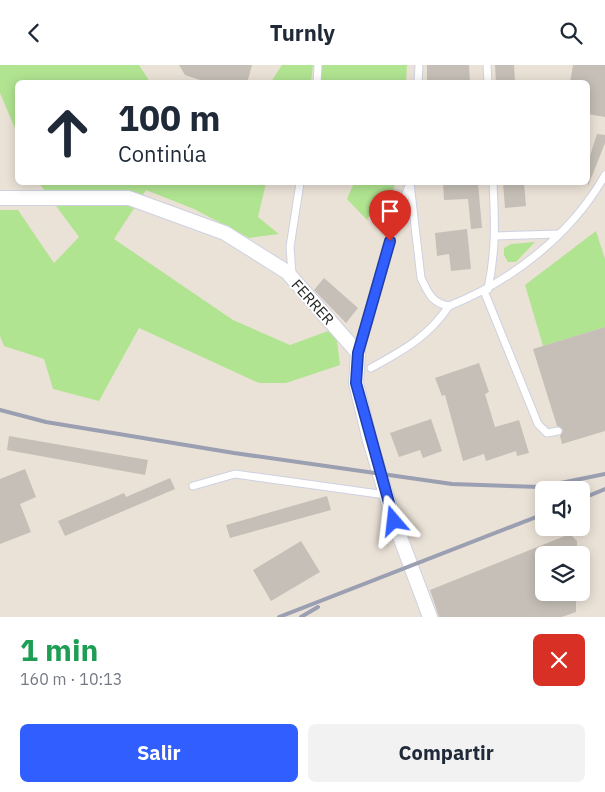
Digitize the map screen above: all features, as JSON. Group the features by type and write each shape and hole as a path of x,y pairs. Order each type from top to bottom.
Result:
{"street":[{"name":"FERRER","path":"0,198 129,198 225,233 287,273 358,353"},
{"path":"358,353 356,383 386,495 430,617"}],"lane":[{"path":"317,80 318,65"},
{"path":"418,80 419,65"},
{"path":"487,65 488,80"},
{"path":"371,368 418,341 438,322 450,306 486,290 559,234 583,210 605,175"},
{"path":"292,278 290,247 300,185"},
{"path":"410,185 422,278 427,292 434,300 450,306"},
{"path":"358,353 396,222 410,185"},
{"path":"493,185 496,236 494,261 486,290 538,424 547,433 558,431"},
{"path":"596,190 605,193"},
{"path":"496,236 559,234"},
{"path":"193,486 235,474 386,495"}],"green space":[{"path":"0,65 139,65 149,80 15,80 15,128 0,93"},
{"path":"282,65 313,65 311,80 272,80"},
{"path":"322,65 407,65 406,80 320,80"},
{"path":"40,185 266,185 258,217 279,234 249,238 194,209 146,190 114,239 233,320 290,345 328,331 337,341 340,365 286,383 259,383 139,328 99,401 53,389 44,359 4,346 0,336 0,210 18,210 54,263 79,237"},
{"path":"353,185 395,185 391,202 378,199 367,220 347,199"},
{"path":"596,231 605,259 605,327 543,346 525,285"},
{"path":"535,242 516,262 508,262 504,255 504,248 511,244"}],"building":[{"path":"179,65 252,65 248,80 200,80 185,75"},
{"path":"427,65 469,65 470,80 427,80"},
{"path":"495,65 514,65 515,80 496,80"},
{"path":"573,65 605,65 605,117 590,114 590,80 570,80"},
{"path":"597,134 605,135 605,143 590,181 590,156"},
{"path":"443,185 478,185 482,228 471,229 468,199 444,200"},
{"path":"503,185 524,185 526,206 505,208"},
{"path":"467,229 471,269 451,271 449,254 437,256 435,233"},
{"path":"324,278 358,308 346,323 314,290"},
{"path":"605,327 605,431 562,444 560,436 563,430 557,426 533,349"},
{"path":"479,363 489,392 485,394 495,427 519,420 529,453 517,456 516,451 486,461 484,454 463,461 445,395 442,396 435,378"},
{"path":"431,419 442,451 423,458 420,450 399,457 390,433"},
{"path":"9,436 148,460 145,475 7,450"},
{"path":"25,469 36,497 20,504 31,532 0,544 0,479"},
{"path":"170,478 175,489 65,536 58,521 124,493 126,497"},
{"path":"327,496 331,510 230,538 226,525"},
{"path":"565,536 572,536 577,541 577,546 540,546"},
{"path":"301,541 320,572 271,601 253,570"},
{"path":"535,548 535,601 576,601 576,612 562,617 439,617 430,590"}],"railway":[{"path":"0,410 46,422 234,453 452,484 541,487 605,474"},
{"path":"590,495 605,489"},
{"path":"279,617 535,517"},
{"path":"301,617 318,607"}],"route":[{"path":"390,241 358,353 356,383 370,441 394,521"}]}
